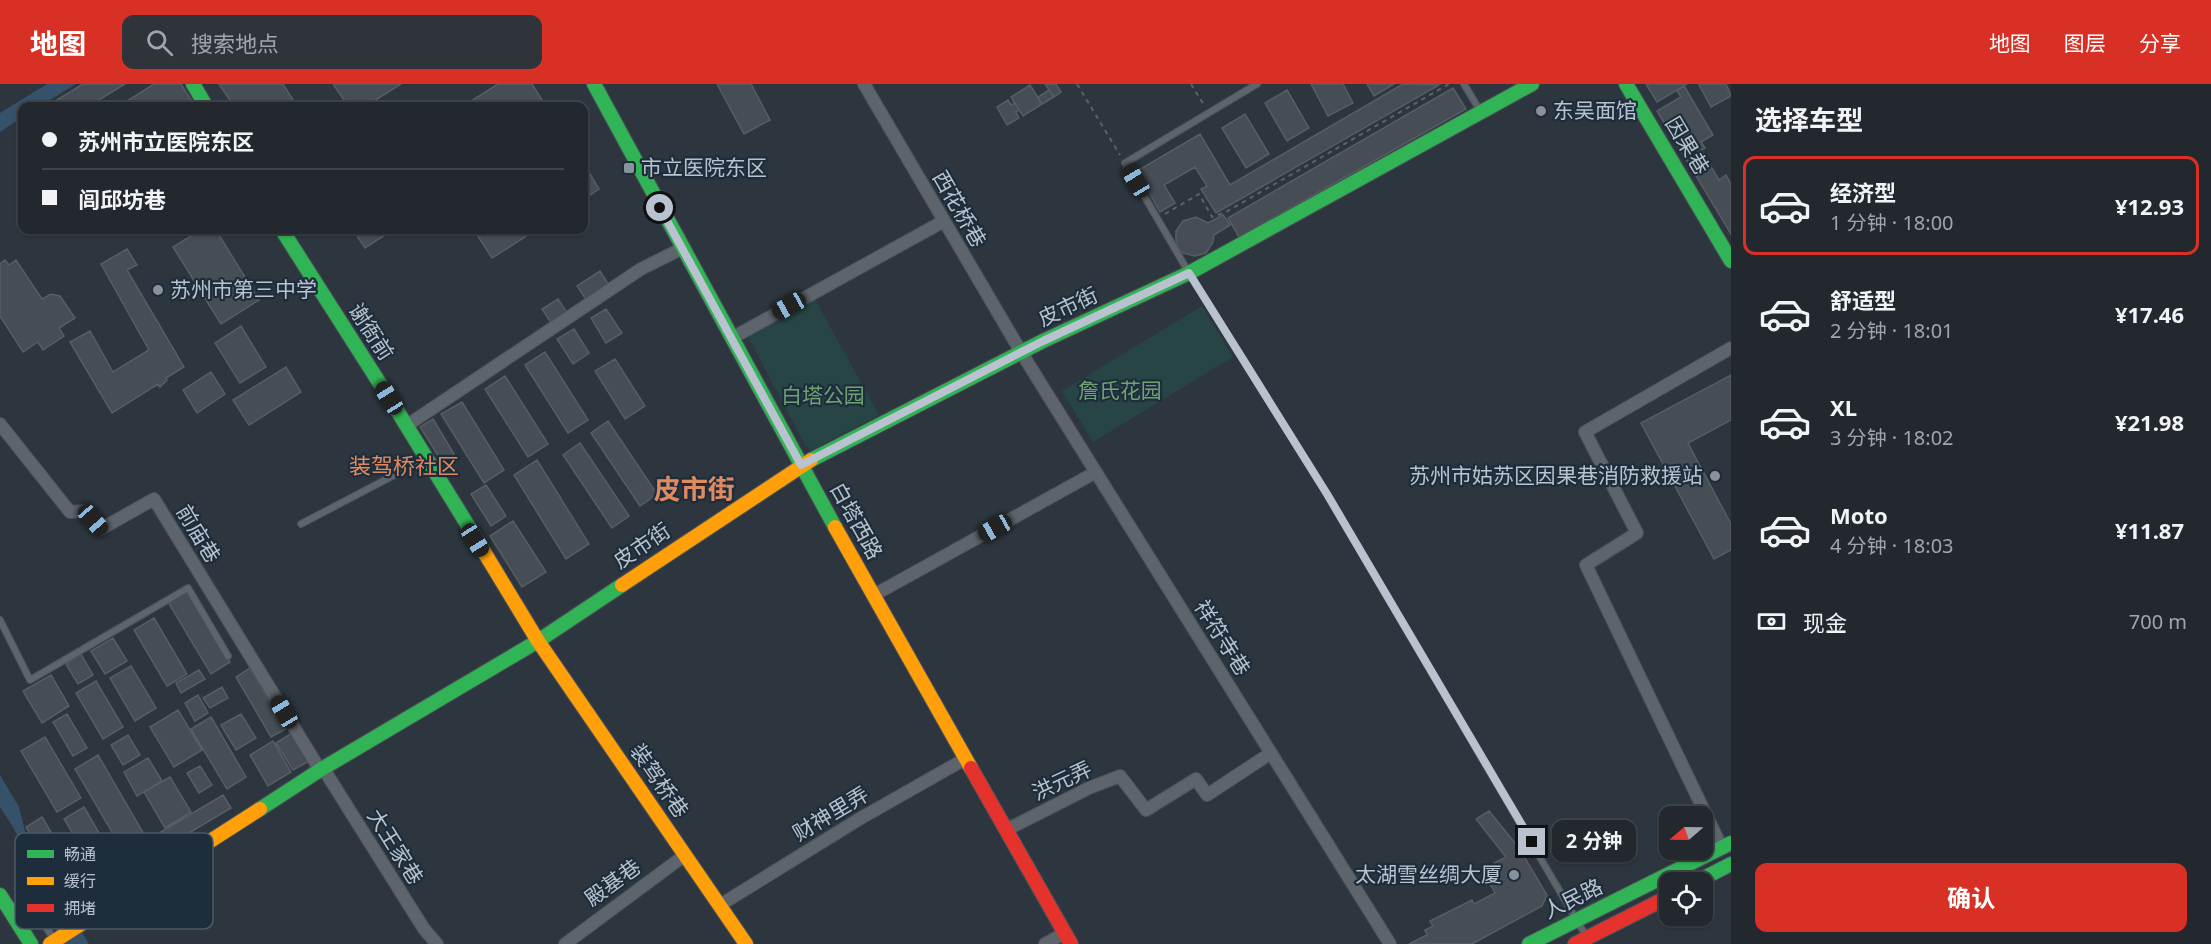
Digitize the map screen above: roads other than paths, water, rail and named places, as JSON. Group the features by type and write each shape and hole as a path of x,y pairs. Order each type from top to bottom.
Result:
{"street":[{"path":"193,84 204,102"},
{"name":"白塔西路","path":"594,84 801,465 1068,938"},
{"name":"西花桥巷","path":"864,84 1021,352"},
{"name":"皮市街","path":"213,838 321,769 537,641 801,465 1021,352 1189,273 1532,84"},
{"name":"因果巷","path":"1626,84 1731,261"},
{"path":"732,338 944,221"},
{"name":"谢衙前","path":"285,234 406,426 537,641"},
{"path":"406,426 641,269 683,248"},
{"path":"1727,846 1586,565 1637,533 1586,432 1731,348"},
{"name":"祥符寺巷","path":"1021,352 1390,944"},
{"name":"前庙巷","path":"0,424 70,512 84,511 101,529 154,500 321,769"},
{"path":"874,595 1096,472"},
{"name":"装驾桥巷","path":"537,641 746,944"},
{"name":"洪元弄","path":"1006,830 1089,788 1120,776 1146,810 1196,779 1207,795 1271,753"},
{"name":"财神里弄","path":"720,905 861,818 965,759"},
{"name":"大王家巷","path":"321,769 424,929 437,944"},
{"name":"人民路","path":"1529,944 1727,846"},
{"name":"殿基巷","path":"565,944 685,855"},
{"path":"1713,873 1731,864"},
{"path":"0,895 15,919"},
{"name":"人民路","path":"1584,942 1659,902"},
{"path":"22,929 31,944"},
{"name":"皮市街","path":"55,942 73,929"},
{"path":"1045,944 1068,938"}],"lane":[{"path":"1257,84 1125,163 1189,273 1327,494 1578,920 1584,942"},
{"path":"1464,84 1481,112"},
{"path":"301,524 425,459"},
{"path":"0,620 30,680 189,588 228,656"},
{"path":"47,929 55,942"}],"water":[{"path":"47,84 76,84 47,102 18,102 18,120 0,132 0,113"},
{"path":"0,775 19,807 26,833 16,833 0,807"},
{"path":"56,929 80,929 89,944 64,944"}],"place":[{"name":"东吴面馆","path":"1541,111"},
{"name":"市立医院东区","path":"629,168"},
{"name":"苏州市第三中学","path":"158,290"},
{"name":"苏州市姑苏区因果巷消防救援站","path":"1715,476"},
{"name":"太湖雪丝绸大厦","path":"1514,875"}],"district":[{"name":"装驾桥社区","path":"404,466"},
{"name":"皮市街","path":"694,490"}],"park label":[{"name":"詹氏花园","path":"1120,391"},
{"name":"白塔公园","path":"823,396"}]}
